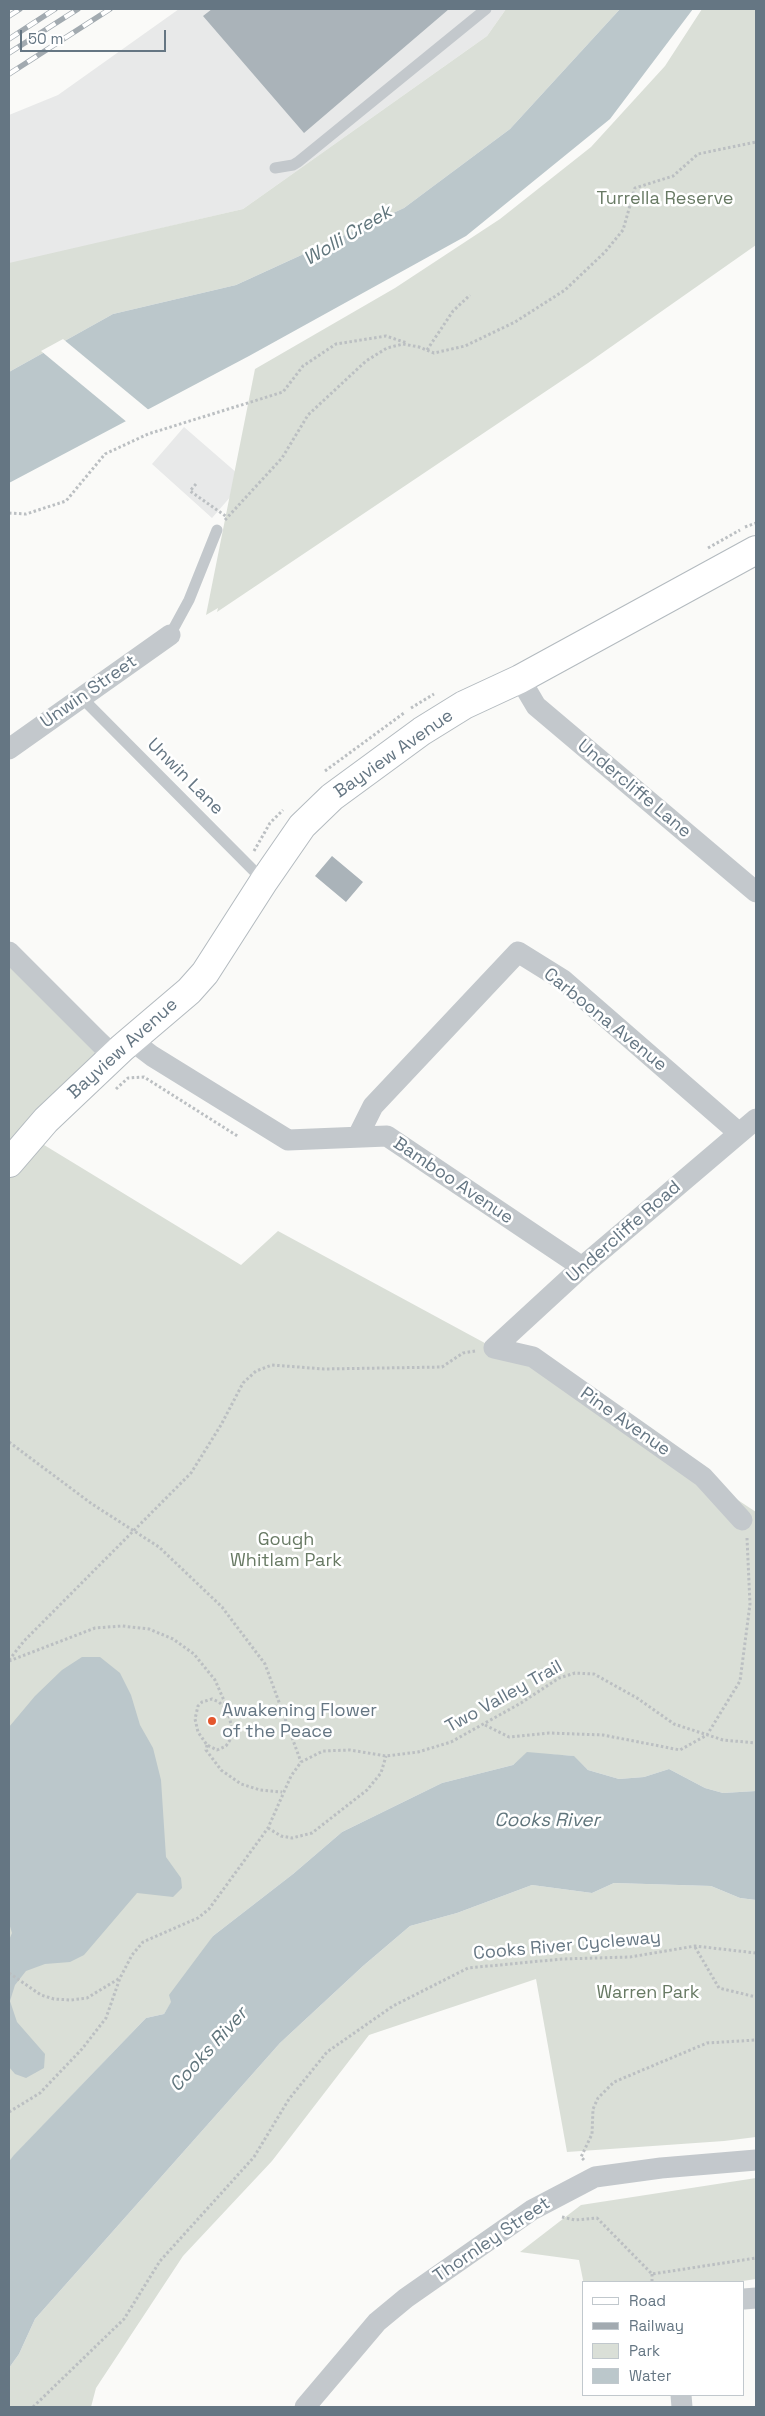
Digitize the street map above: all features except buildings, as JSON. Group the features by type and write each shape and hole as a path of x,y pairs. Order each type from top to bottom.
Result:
{"main road":[{"name":"Bayview Avenue","path":"9,1163 46,1120 122,1048 189,991 205,973 302,826 332,797 422,731 464,705 520,679 756,550"}],"street":[{"name":"Unwin Street","path":"9,749 170,634"},
{"name":"Undercliffe Lane","path":"520,679 536,706 756,892"},
{"name":"Bamboo Avenue","path":"9,952 122,1048 152,1056 288,1140 387,1136 582,1267"},
{"name":"Carboona Avenue","path":"358,1136 373,1106 518,952 563,980 739,1133"},
{"name":"Undercliffe Road","path":"494,1348 582,1267 756,1119"},
{"name":"Pine Avenue","path":"494,1348 533,1357 703,1478 742,1520"},
{"name":"Thornley Street","path":"305,2407 378,2322 406,2298 532,2210 595,2177 661,2168 756,2160"}],"lane":[{"path":"275,168 293,165 298,162 486,9"},
{"path":"170,634 189,600 217,530"},
{"name":"Unwin Lane","path":"81,698 264,881"}],"path":[{"path":"9,513 26,514 66,501 105,454 148,434 283,392 303,366 336,344 386,336 434,353 465,346 515,322 565,290 606,252 623,230 635,188 673,176 698,154 756,142"},
{"path":"428,350 453,310 470,295"},
{"path":"217,530 282,458 308,415 366,361 387,348 403,344 419,347"},
{"path":"196,484 190,491 228,517"},
{"path":"114,1090 128,1078 144,1077 239,1137"},
{"path":"9,1660 24,1641 135,1531 191,1472 222,1425 243,1383 256,1371 272,1366 324,1368 442,1367 463,1353 494,1348"},
{"path":"9,1442 92,1504 159,1547 222,1608 250,1642 265,1664 301,1762 282,1792 268,1828 209,1909 198,1918 143,1942 132,1955 120,1978 106,2018 50,2084 40,2093 9,2112"},
{"path":"485,1725 509,1737 549,1733 603,1735 680,1750 706,1735 740,1681 750,1604 748,1542 742,1520"},
{"path":"9,1660 95,1628 122,1626 149,1629 173,1639 194,1654 215,1680 228,1712 232,1728 232,1737 226,1746 217,1750 207,1745 198,1732 195,1719 198,1706 202,1702 212,1699 219,1702 228,1712"},
{"name":"Two Valley Trail","path":"301,1762 323,1751 350,1750 386,1756 418,1752 451,1742 485,1725 559,1678 575,1673 594,1674 637,1698 674,1724 723,1740 756,1743"},
{"path":"207,1745 206,1750 221,1770 241,1784 260,1790 282,1792"},
{"path":"268,1828 281,1836 292,1838 312,1833 367,1790 381,1773 386,1756"},
{"path":"695,1946 719,1988 756,1997"},
{"name":"Cooks River Cycleway","path":"33,2407 124,2319 160,2261 254,2157 289,2098 327,2052 393,2006 468,1968 562,1959 630,1957 695,1946 756,1954"},
{"path":"9,1973 40,1995 54,1999 72,2000 87,1998 120,1978"},
{"path":"582,2157 592,2134 593,2109 598,2098 614,2082 707,2043 756,2040"},
{"path":"575,2220 597,2218 652,2274 652,2281"},
{"path":"652,2274 756,2258"}],"shaded area":[{"path":"179,9 506,9 487,36 243,209 9,264 9,115 58,95"},
{"path":"184,427 245,480 212,518 152,464"}],"green space":[{"path":"506,9 620,9 510,129 404,208 236,285 113,314 9,372 9,263 243,209 487,36"},
{"name":"Turrella Reserve","path":"702,9 756,9 756,245 588,363 217,612 218,608 206,615 255,369 395,288 500,219 591,147 665,66"},
{"name":"Gough Whitlam Park","path":"9,951 122,1048 31,1137 241,1265 278,1231 494,1348 533,1357 703,1477 756,1512 756,1791 723,1793 705,1788 669,1769 644,1777 619,1779 588,1770 573,1756 527,1753 513,1765 442,1783 342,1832 293,1874 213,1936 164,2014 146,2018 9,2161"},
{"name":"Warren Park","path":"614,1883 711,1886 740,1898 756,1900 756,2137 567,2152 536,1979 369,2035 272,2161 183,2256 96,2388 91,2407 9,2407 9,2368 19,2354 35,2319 280,2043 363,1966 410,1926 457,1913 532,1885 592,1893"},
{"path":"756,2178 756,2279 743,2281 583,2281 579,2260 520,2252 581,2205"}],"water":[{"name":"Wolli Creek","path":"620,9 693,9 610,119 466,236 249,356 9,483 9,372 113,314 236,285 404,208 510,129"},
{"path":"82,1657 100,1657 120,1673 131,1695 140,1725 153,1748 161,1780 166,1857 181,1878 182,1888 173,1897 137,1893 84,1955 70,1962 45,1964 26,1971 15,1985 10,2001 17,2022 45,2054 44,2068 26,2078 15,2074 9,2067 9,1940 12,1933 9,1923 9,1727 35,1696 62,1670"},
{"name":"Cooks River","path":"527,1752 574,1756 588,1770 619,1779 644,1777 669,1769 705,1788 723,1793 756,1791 756,1900 740,1898 711,1886 614,1883 592,1893 532,1885 457,1913 410,1926 363,1966 280,2043 35,2319 19,2354 9,2368 9,2161 14,2155 146,2018 164,2014 171,2002 169,1995 213,1936 293,1874 342,1832 442,1783 513,1765"}],"pier":[{"path":"63,339 150,411 128,423 41,351"}],"railway":[{"path":"9,16 20,9"},
{"path":"9,39 55,9"},
{"path":"9,53 78,9"},
{"path":"9,74 110,9"}],"place":[{"name":"Awakening Flower of the Peace","path":"212,1721"}]}
